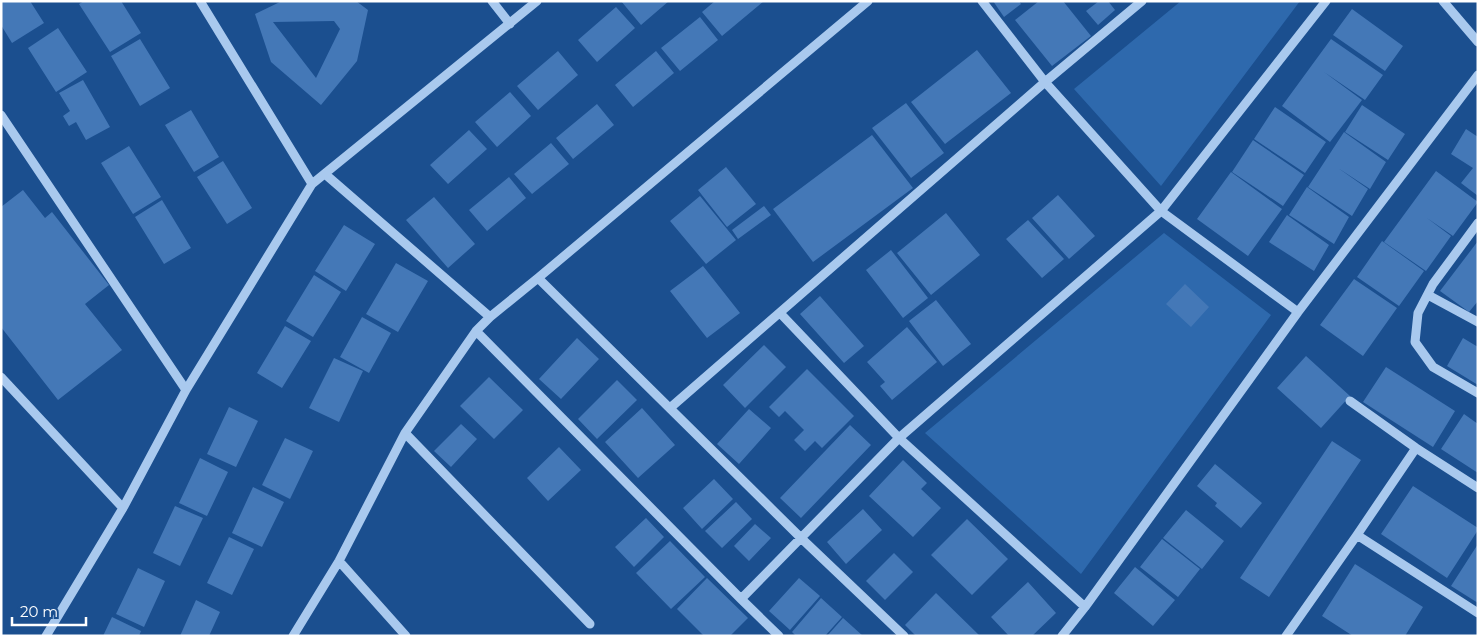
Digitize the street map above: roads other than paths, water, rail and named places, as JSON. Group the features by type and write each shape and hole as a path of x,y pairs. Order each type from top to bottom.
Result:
{"street":[{"path":"200,1 312,184"},
{"path":"492,1 510,24"},
{"path":"46,636 123,508 186,390 312,184 537,1"},
{"path":"293,636 339,561 405,433 476,331 490,317 868,1"},
{"path":"982,1 1045,82 1161,211 1298,312"},
{"path":"670,408 1045,82 1142,1"},
{"path":"741,599 899,438 1161,211 1326,1"},
{"path":"1443,1 1478,42"},
{"path":"1062,636 1085,607 1298,312 1478,75"},
{"path":"1,115 186,390"},
{"path":"325,174 490,317"},
{"path":"1478,223 1433,284 1418,313 1415,342 1433,367 1478,393"},
{"path":"538,278 801,538 904,636"},
{"path":"1428,295 1478,322"},
{"path":"780,313 899,438 1085,607"},
{"path":"476,331 779,636"},
{"path":"1,377 123,508"},
{"path":"1350,402 1478,488"},
{"path":"405,433 590,624"},
{"path":"1286,636 1358,535 1416,448"},
{"path":"1358,535 1478,613"},
{"path":"339,561 406,636"}]}
